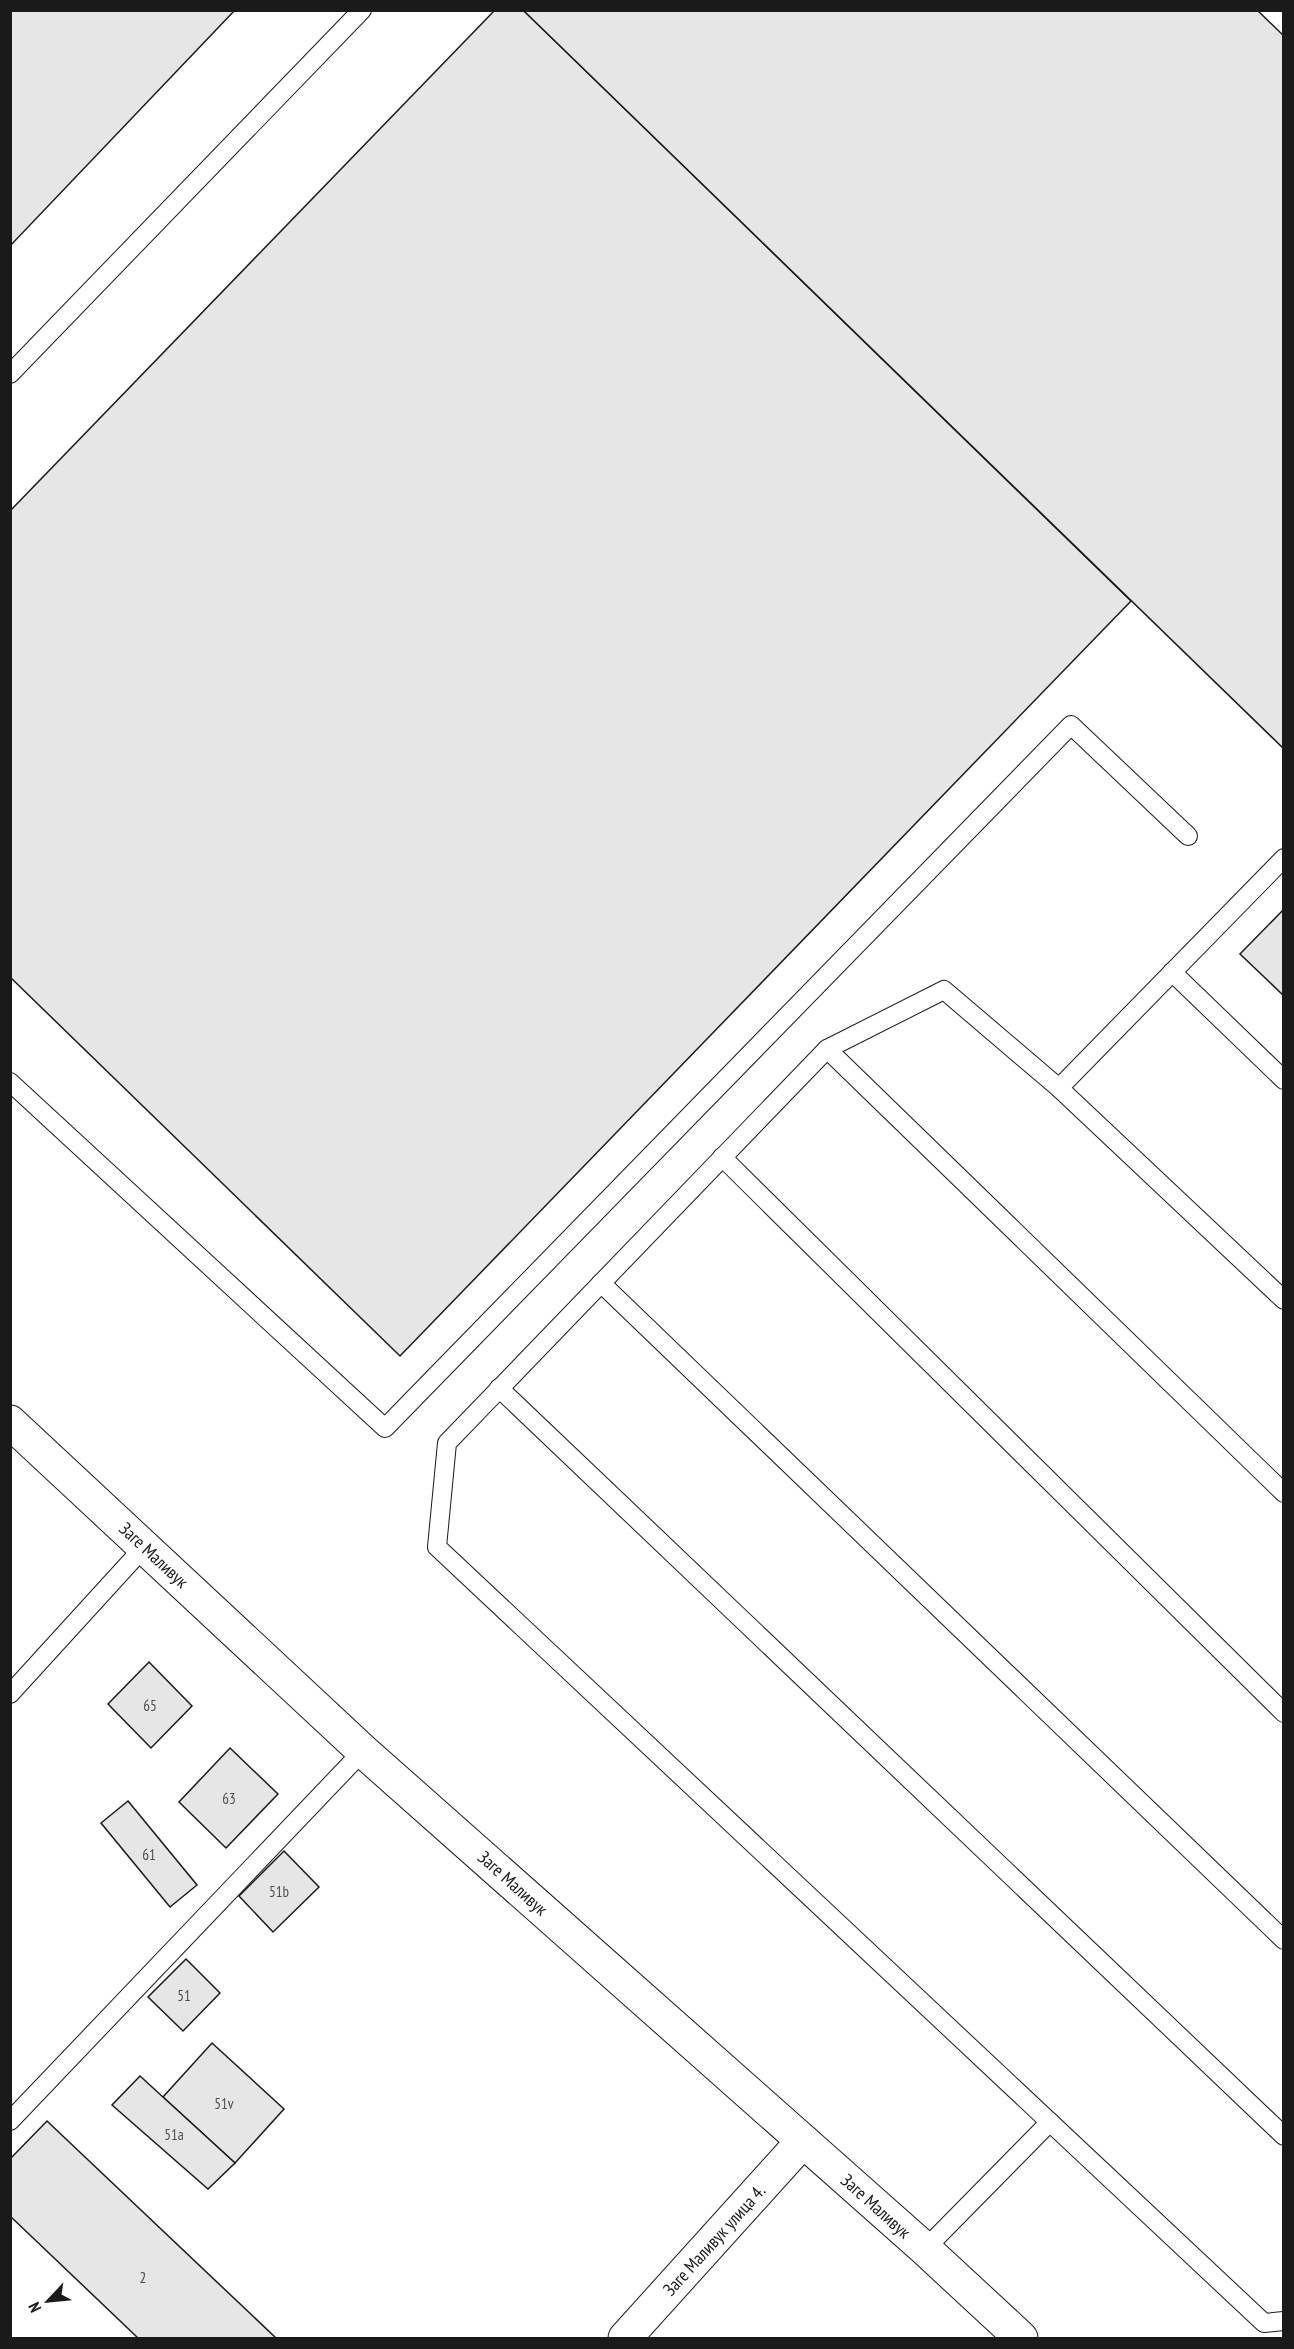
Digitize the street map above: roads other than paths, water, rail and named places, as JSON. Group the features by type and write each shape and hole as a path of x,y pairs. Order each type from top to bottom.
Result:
{"street":[{"name":"Заге Маливук","path":"10,1422 363,1751 925,2249 1021,2338"},
{"name":"Заге Маливук улица 4.","path":"625,2338 803,2141"}],"lane":[{"path":"10,374 362,10"},
{"path":"10,1082 386,1428 1071,725 1188,836"},
{"path":"1059,1088 1284,858"},
{"path":"1172,972 1284,1080"},
{"path":"1284,1300 1059,1088 944,990 827,1049 447,1443 437,1547 1264,2323 1284,2321"},
{"path":"827,1049 1284,1493"},
{"path":"722,1157 1284,1713"},
{"path":"601,1283 1284,1940"},
{"path":"499,1388 1284,2136"},
{"path":"10,1694 145,1546"},
{"path":"10,2121 363,1751"},
{"path":"925,2249 1050,2122"}]}
